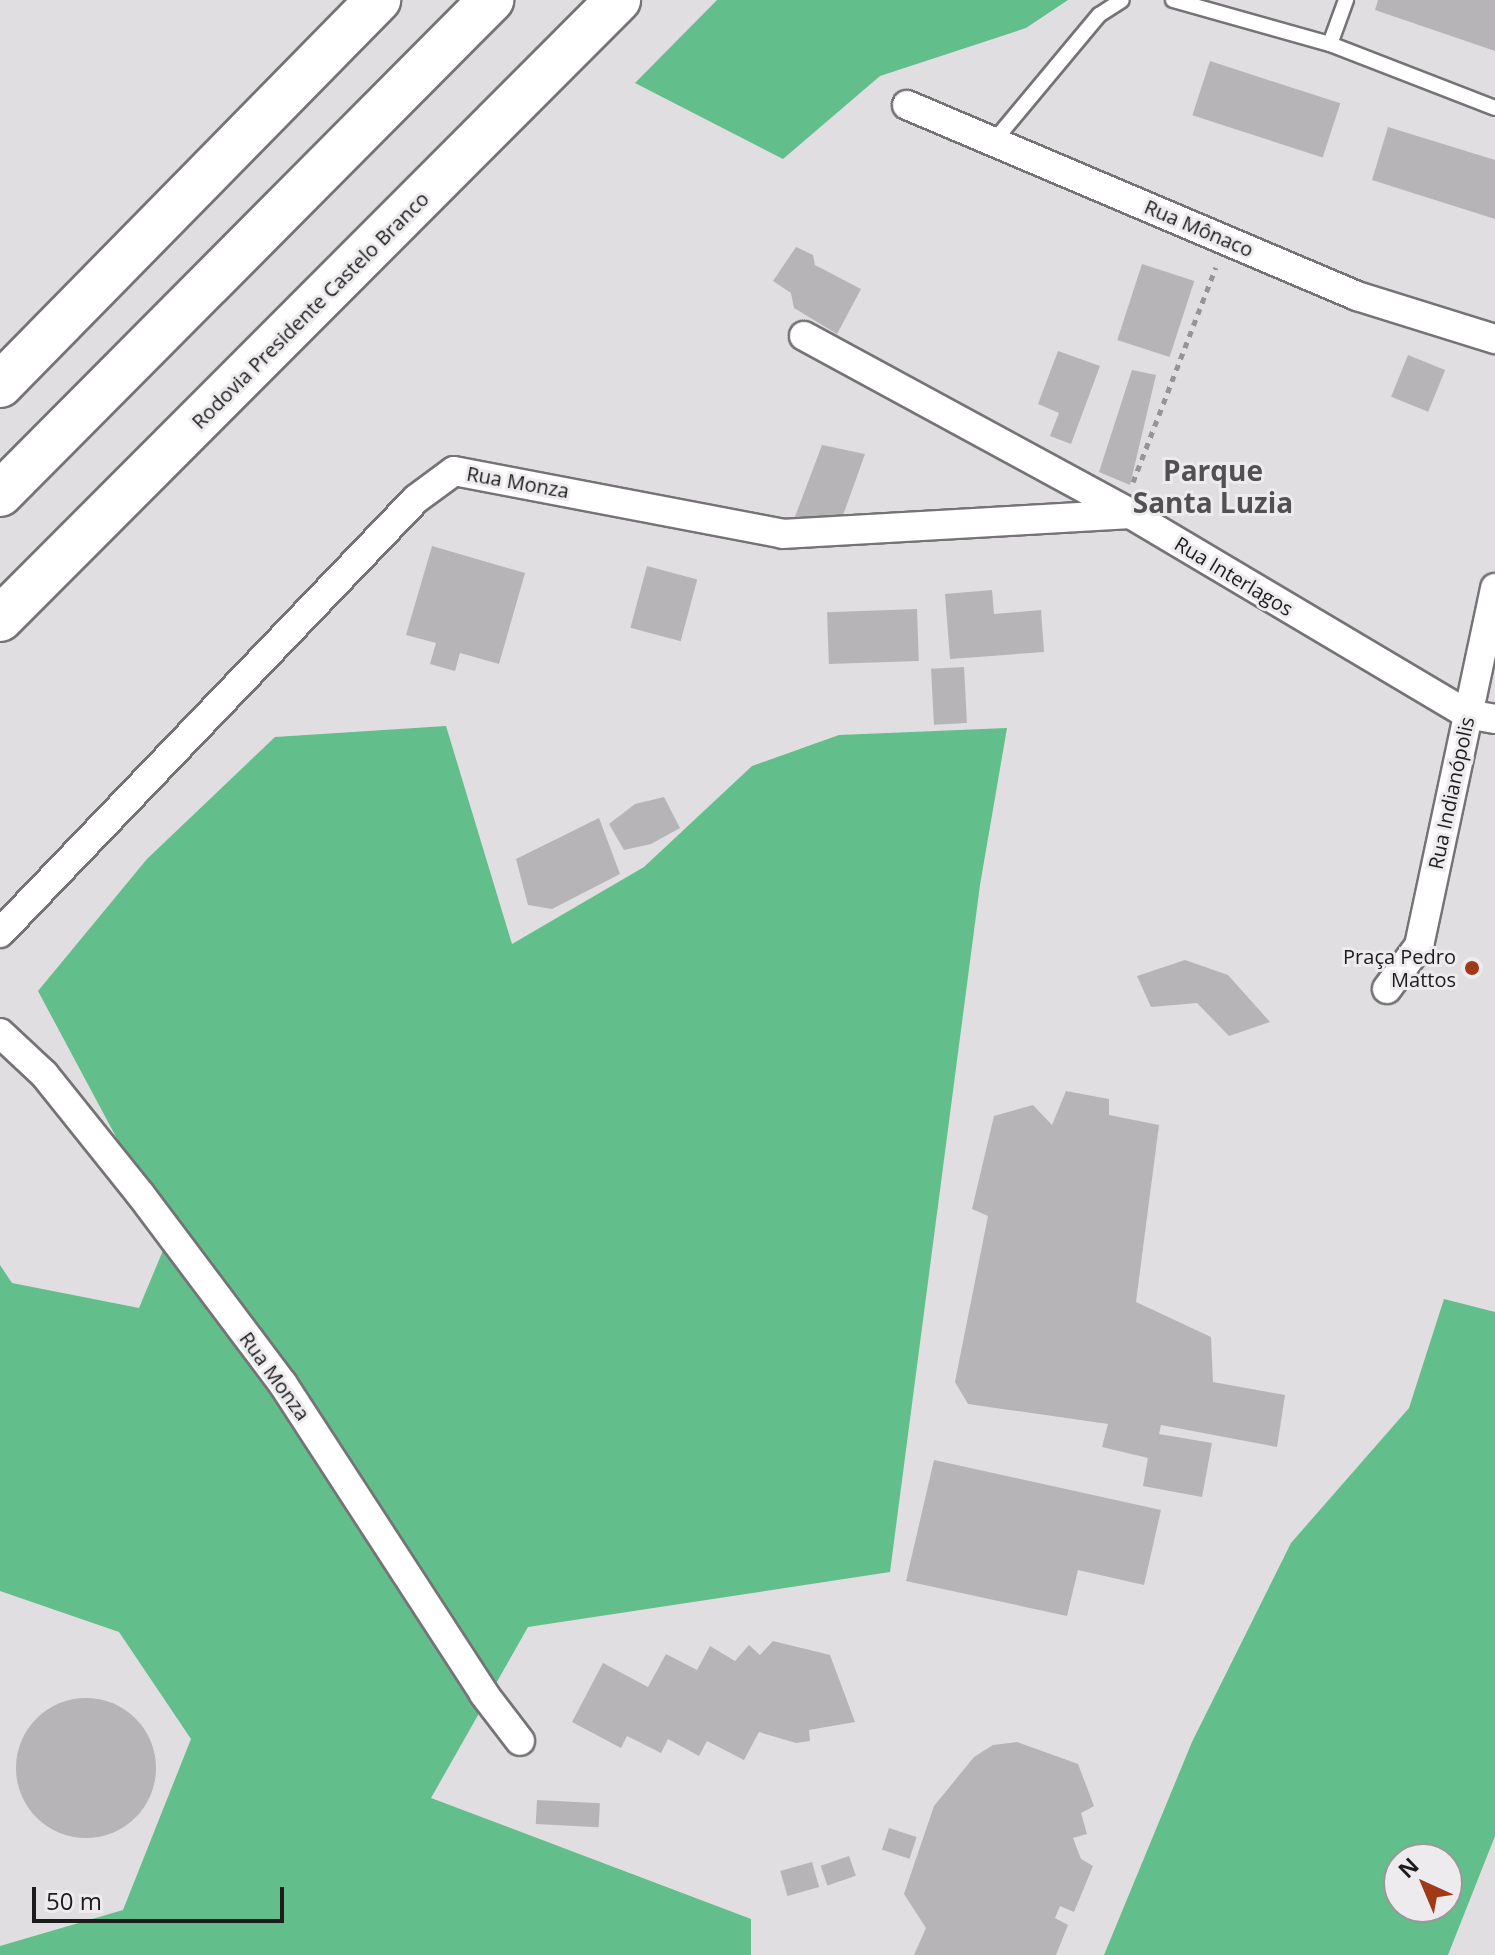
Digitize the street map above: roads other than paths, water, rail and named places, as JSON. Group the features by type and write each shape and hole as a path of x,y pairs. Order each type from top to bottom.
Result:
{"highway":[{"path":"0,385 378,0"},
{"path":"0,494 491,0"},
{"name":"Rodovia Presidente Castelo Branco","path":"0,619 618,0"}],"street":[{"name":"Rua Mônaco","path":"907,105 1357,296 1495,339"},
{"name":"Rua Interlagos","path":"804,336 1126,512 1481,716"},
{"name":"Rua Monza","path":"0,933 416,499 454,471 783,534 1126,512"},
{"name":"Rua Indianópolis","path":"1387,989 1419,946 1481,716 1495,588"},
{"name":"Rua Monza","path":"0,1033 54,1086 283,1384 520,1741"}],"lane":[{"path":"994,141 1099,15 1122,0"},
{"path":"1173,0 1330,44 1495,108"},
{"path":"1330,44 1346,0"}],"place":[{"name":"Praça Pedro Mattos","path":"1472,968"}],"district":[{"name":"Parque Santa Luzia","path":"1213,486"}]}
